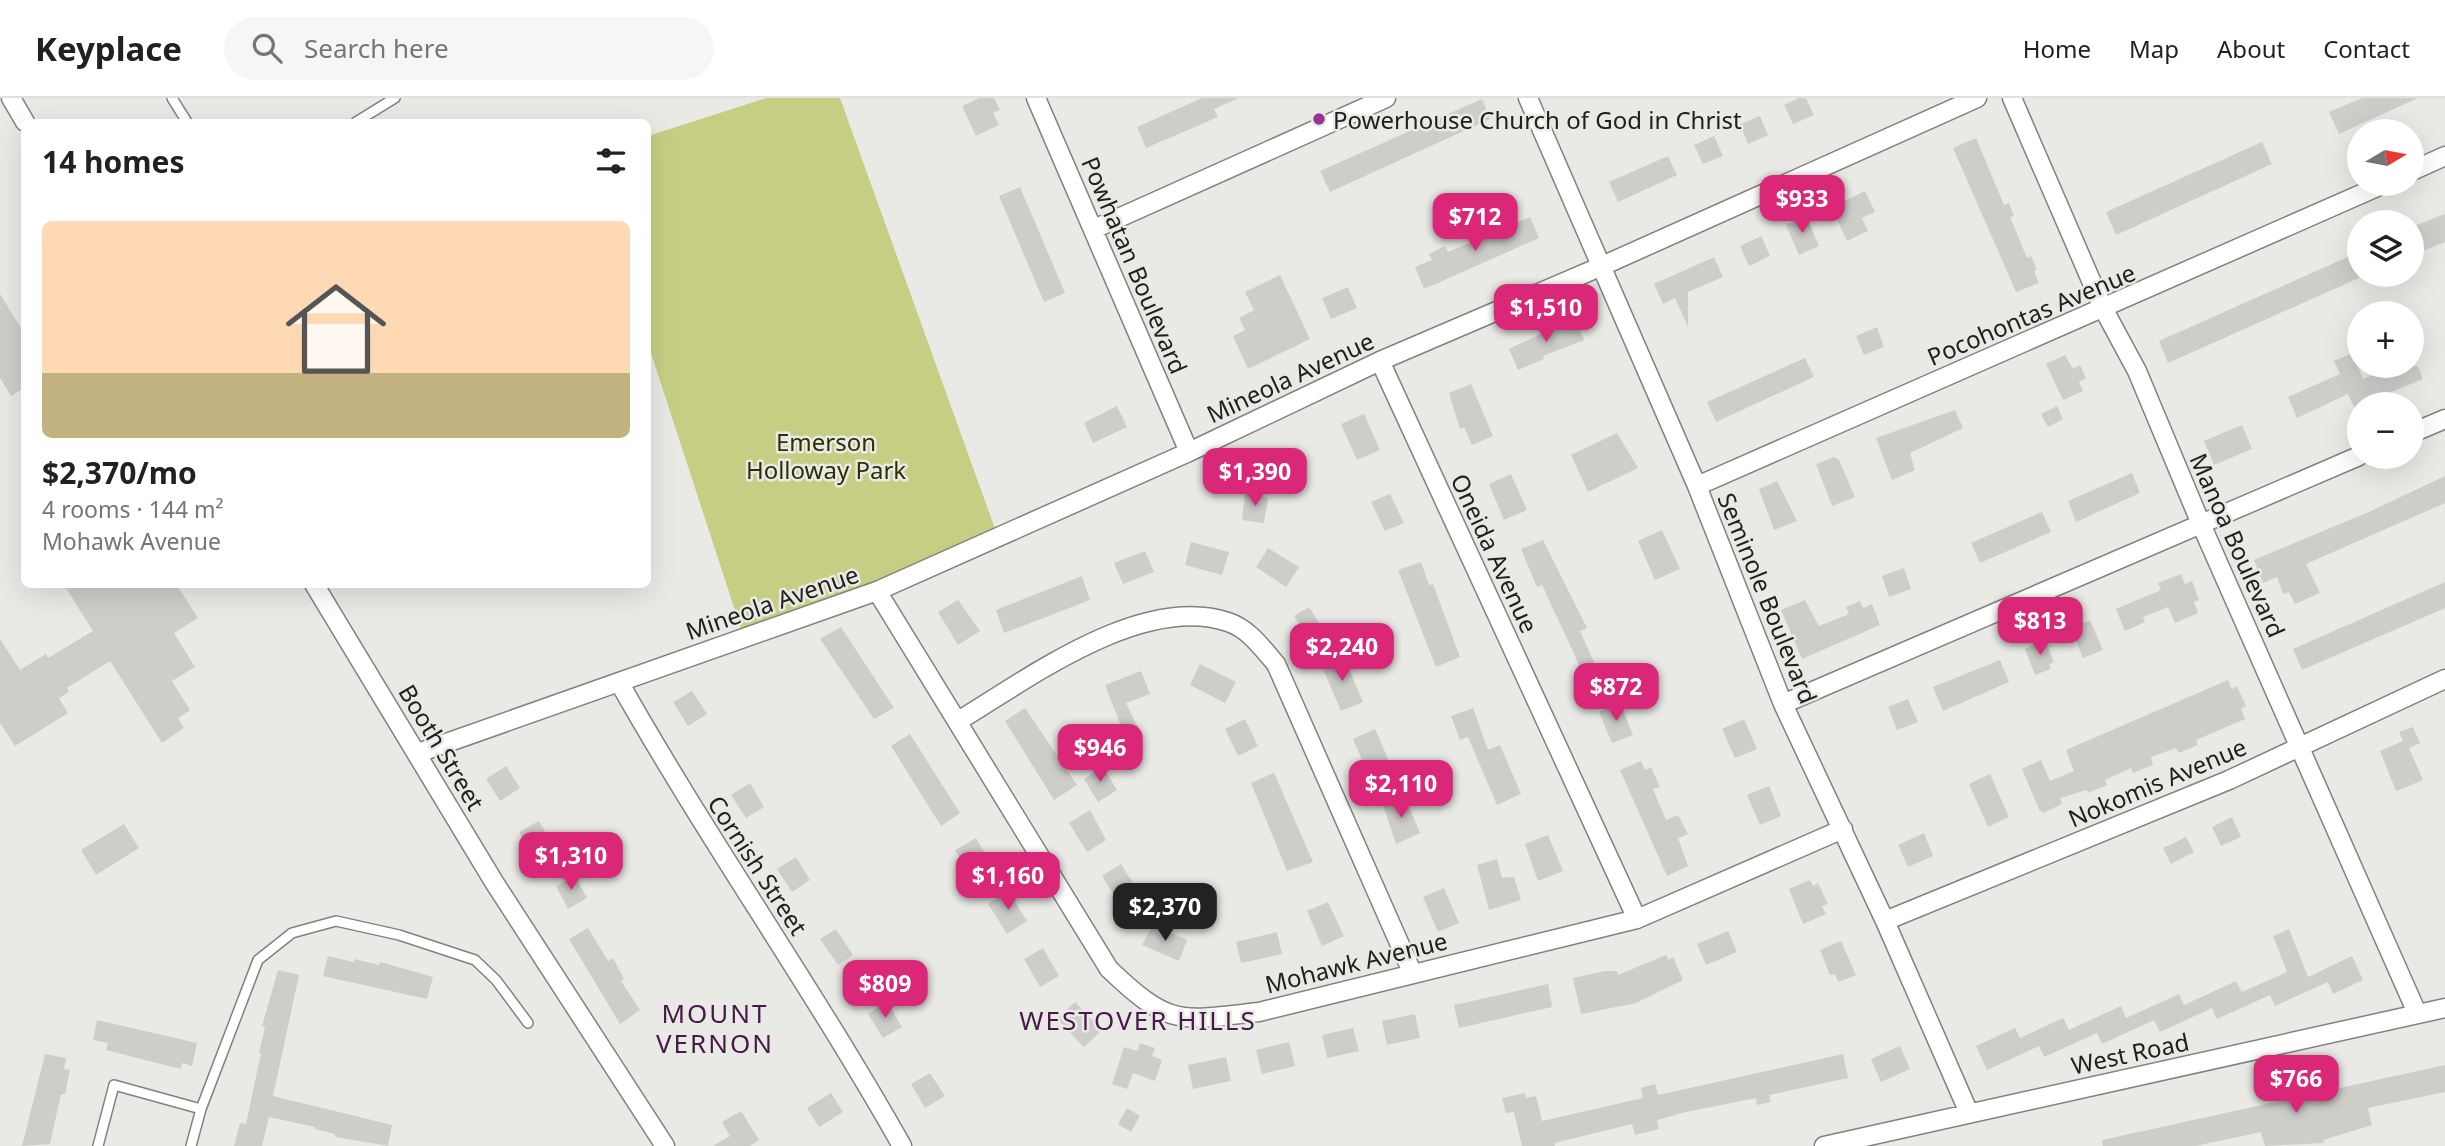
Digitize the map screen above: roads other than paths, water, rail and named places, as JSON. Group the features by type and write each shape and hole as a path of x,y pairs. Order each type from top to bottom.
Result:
{"street":[{"path":"10,98 23,119"},
{"name":"Powhatan Boulevard","path":"1036,98 1189,452"},
{"path":"1094,229 1386,98"},
{"name":"Seminole Boulevard","path":"1528,98 1697,486 1783,704 1885,920 1969,1113"},
{"name":"Mineola Avenue","path":"418,753 877,591 1189,452 1380,361 1602,267 1978,98"},
{"name":"Manoa Boulevard","path":"2012,98 2103,308 2137,371 2201,524 2417,1013"},
{"path":"2424,166 2445,156"},
{"name":"Pocohontas Avenue","path":"1697,486 2357,196"},
{"name":"Oneida Avenue","path":"1380,361 1637,919"},
{"path":"2424,428 2445,419"},
{"path":"1783,704 2347,461"},
{"name":"Booth Street","path":"316,588 494,882 665,1146"},
{"name":"Mohawk Avenue","path":"877,591 1109,969 1143,1002 1169,1016 1204,1018 1259,1012 1412,972 1637,919 1843,828"},
{"path":"958,721 1075,650 1119,633 1181,616 1206,617 1230,623 1251,635 1276,664 1412,972"},
{"name":"Nokomis Avenue","path":"1885,920 2229,780 2445,679"},
{"name":"Cornish Street","path":"619,682 678,786 807,988 902,1146"},
{"name":"West Road","path":"1824,1146 2445,1008"}],"lane":[{"path":"172,98 185,119"},
{"path":"361,119 395,98"},
{"path":"191,1146 201,1109 258,960 292,933 336,921 399,935 475,960 496,980 528,1023"},
{"path":"98,1146 114,1085 201,1109"}],"place":[{"name":"Powerhouse Church of God in Christ","path":"1319,119"}],"district":[{"name":"WESTOVER HILLS","path":"1138,1020"},
{"name":"MOUNT VERNON","path":"715,1028"}],"park label":[{"name":"Emerson Holloway Park","path":"826,455"}]}
